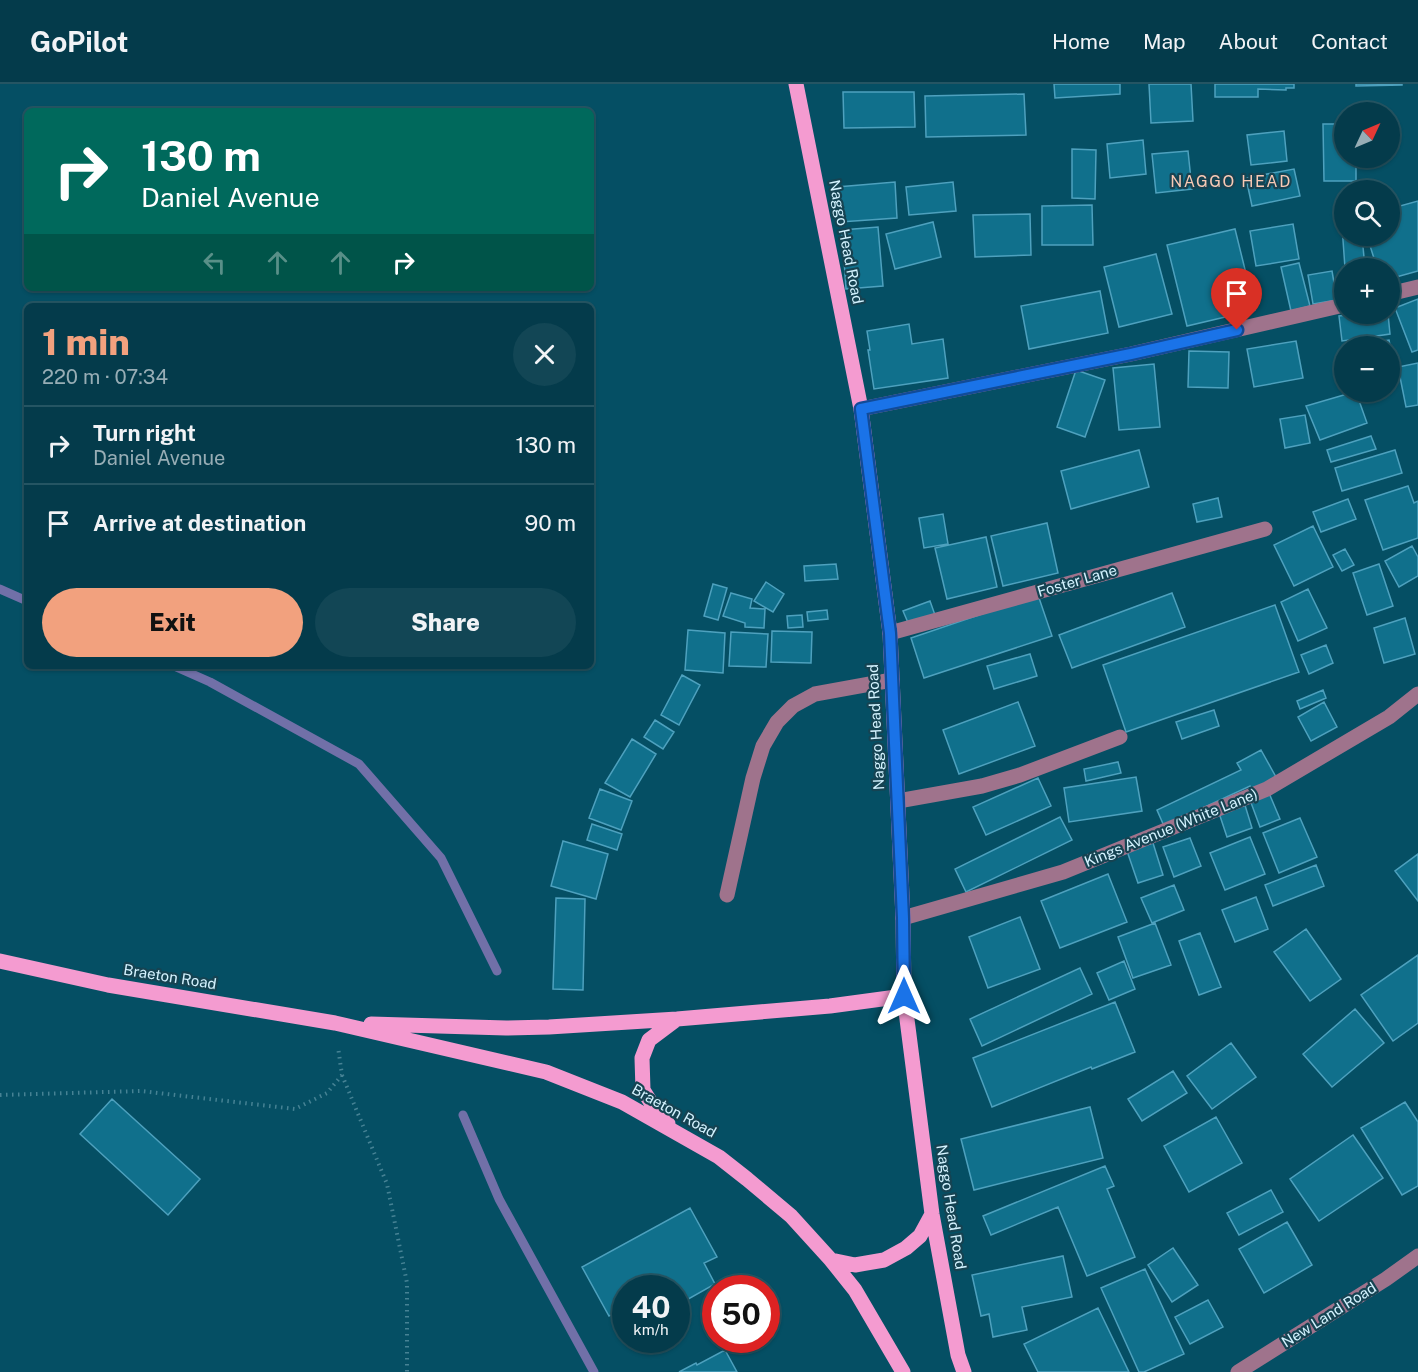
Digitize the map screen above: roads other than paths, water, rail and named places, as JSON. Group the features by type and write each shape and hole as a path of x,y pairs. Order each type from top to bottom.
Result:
{"main road":[{"name":"Naggo Head Road","path":"796,84 861,409 890,633 903,918 904,996 932,1214 958,1355 964,1372"},
{"name":"Braeton Road","path":"0,961 108,985 334,1023 546,1072 622,1102 719,1157 791,1216 855,1290 903,1372"},
{"name":"Braeton Road","path":"334,1023 506,1028 677,1019 830,1006 904,996"},
{"path":"677,1019 649,1040 642,1059 643,1090 660,1118 681,1136"},
{"path":"831,1260 855,1265 884,1260 906,1248 920,1236 932,1214"}],"street":[{"path":"1400,291 1418,287"},
{"path":"861,409 1131,354 1334,306"},
{"name":"Foster Lane","path":"890,633 1265,529"},
{"path":"727,895 753,778 763,746 777,722 792,706 814,694 892,680"},
{"name":"Kings Avenue (White Lane)","path":"903,918 1063,872 1267,789 1389,717 1418,694"},
{"path":"898,801 982,786 1020,776 1120,737"},
{"name":"New Land Road","path":"1238,1372 1386,1280 1418,1256"}],"waterway":[{"path":"0,589 24,600"},
{"path":"181,669 210,682 359,764 441,858 497,971"},
{"path":"463,1115 499,1199 594,1372"}],"district":[{"name":"NAGGO HEAD","path":"1231,181"}]}
